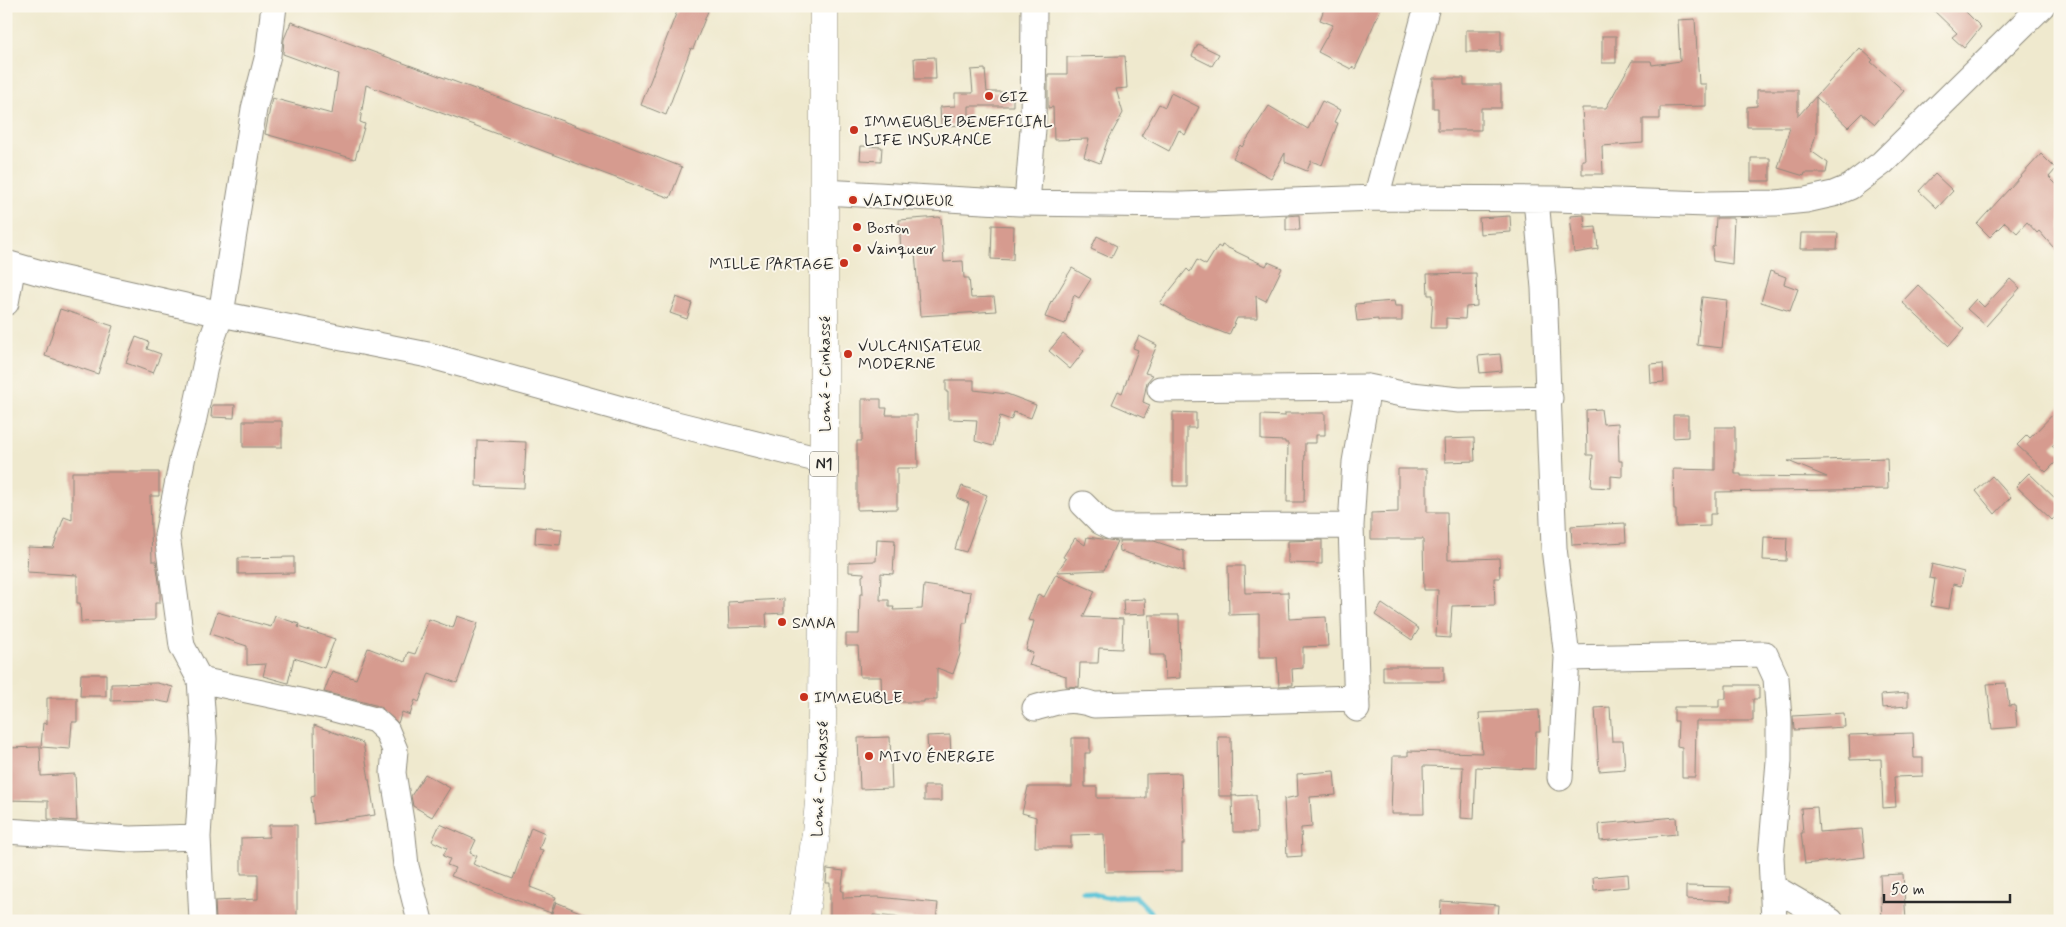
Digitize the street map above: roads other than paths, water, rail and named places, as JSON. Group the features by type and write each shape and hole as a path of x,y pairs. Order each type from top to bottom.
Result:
{"highway":[{"name":"Lomé - Cinkassé","path":"804,921 821,782 824,462 824,6"}],"street":[{"path":"202,921 198,837 204,739 200,680 182,646 167,535 183,456 192,427 209,348 221,314 254,109 268,55 274,6"},
{"path":"1027,203 1033,129 1034,6"},
{"path":"1376,198 1427,6"},
{"path":"824,192 1027,203 1183,205 1376,198 1536,199 1708,204 1806,200 1833,194 1850,187 1882,163 2042,6"},
{"path":"1536,199 1544,288 1550,398 1554,548 1567,658 1560,778"},
{"path":"6,303 10,264 55,277 221,314 428,355 668,422 824,462"},
{"path":"1160,389 1368,387 1402,394 1459,400 1550,398"},
{"path":"1036,708 1062,700 1079,700 1094,705 1357,704 1350,526 1356,462 1368,387"},
{"path":"1082,504 1101,522 1111,527 1350,526"},
{"path":"1567,658 1765,654 1776,678 1779,720 1779,760 1771,857 1774,921"},
{"path":"200,680 259,691 340,710 375,720 387,731 395,750 393,773 406,866 420,921"},
{"path":"6,831 130,839 198,837"},
{"path":"1772,888 1831,921"}],"waterway":[{"path":"1083,891 1105,897 1135,896 1159,921"}],"place":[{"name":"GIZ","path":"989,96"},
{"name":"IMMEUBLE BENEFICIAL LIFE INSURANCE","path":"854,130"},
{"name":"VAINQUEUR","path":"853,200"},
{"name":"Boston","path":"857,227"},
{"name":"Vainqueur","path":"857,248"},
{"name":"MILLE PARTAGE","path":"844,263"},
{"name":"VULCANISATEUR MODERNE","path":"848,354"},
{"name":"SMNA","path":"782,622"},
{"name":"IMMEUBLE","path":"804,697"},
{"name":"MIVO ÉNERGIE","path":"869,756"}]}
